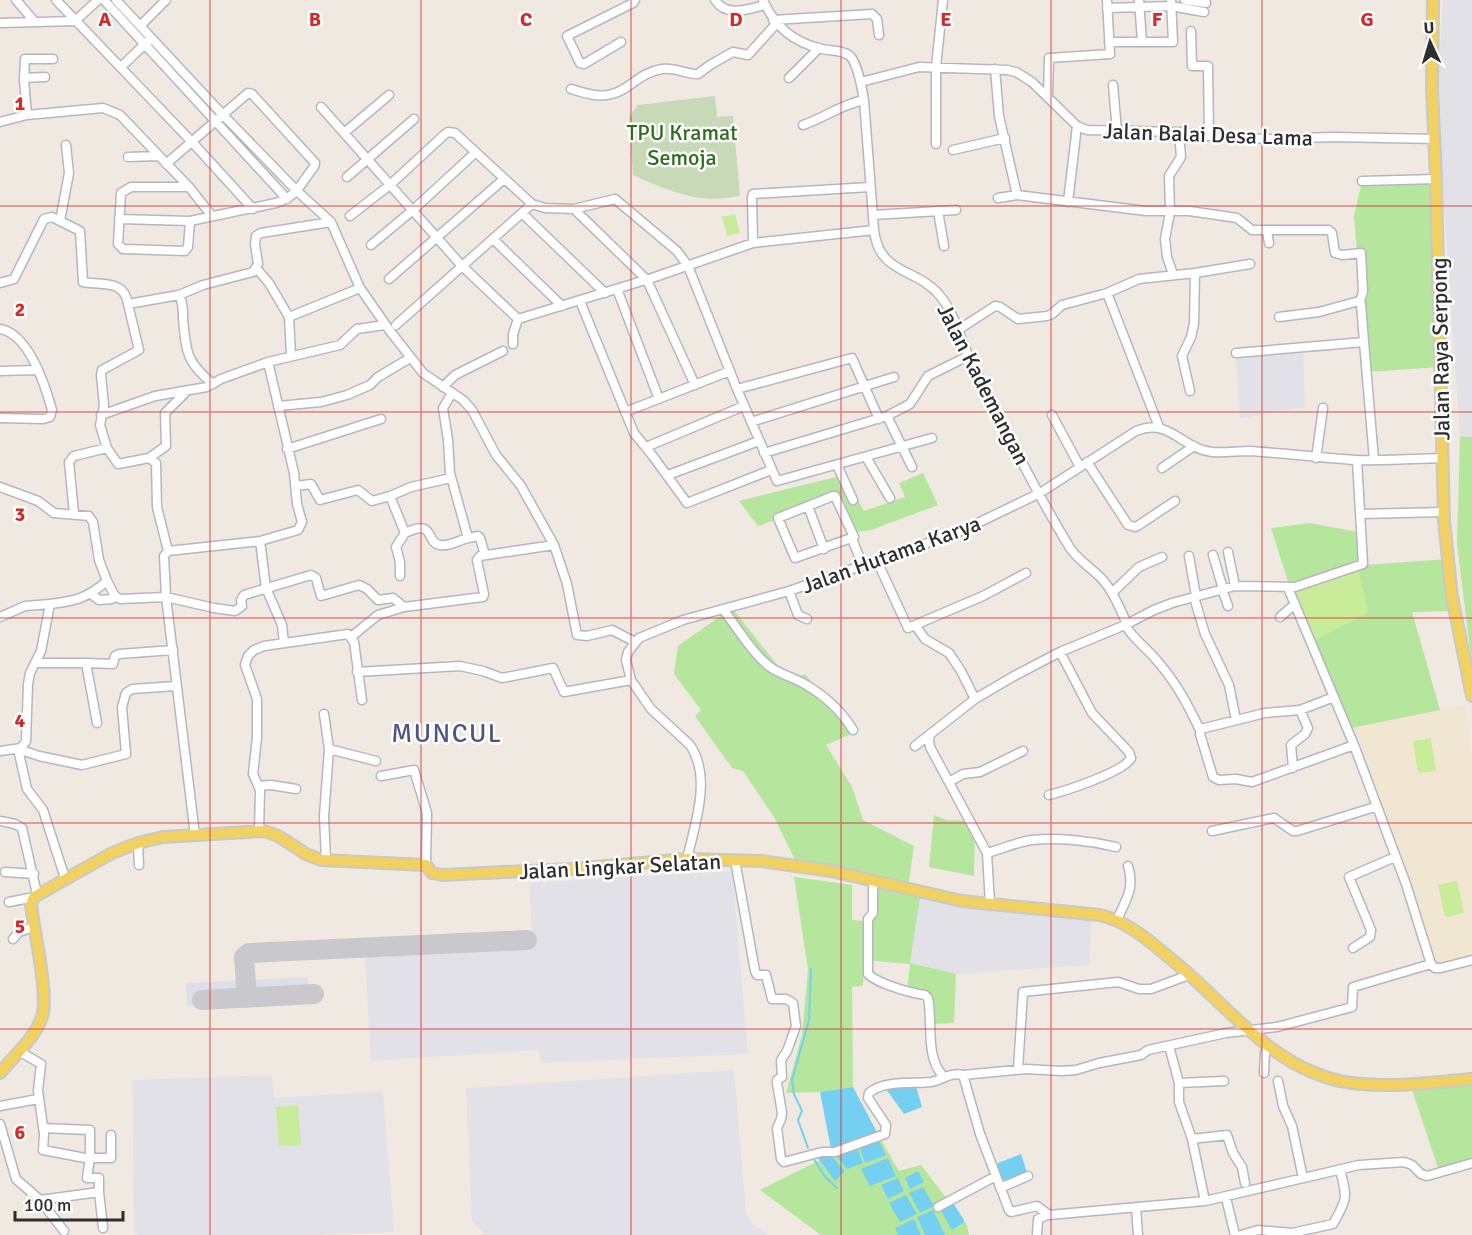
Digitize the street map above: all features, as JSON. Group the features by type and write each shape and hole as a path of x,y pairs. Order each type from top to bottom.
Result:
{"main road":[{"name":"Jalan Raya Serpong","path":"1433,0 1432,89 1443,512 1452,597 1472,696"},
{"name":"Jalan Lingkar Selatan","path":"35,895 112,853 138,843 163,837 258,831 278,836 306,854 326,861 426,865 432,873 451,876 687,859 735,860 808,867 944,898 1100,915 1118,920 1148,939 1248,1031 1268,1047 1301,1067 1333,1079 1353,1083 1399,1084 1472,1079"},
{"path":"0,1073 33,1034 43,1015 44,992 31,905 35,895"}],"street":[{"path":"16,0 35,22"},
{"path":"56,0 253,209"},
{"path":"0,23 75,21 98,0"},
{"path":"104,0 148,41 220,118 331,222 360,288 385,325 423,373 472,410 496,455 526,494 554,545 567,584 577,635 587,636 612,630 637,640 628,652 626,660 631,680 651,709 686,740 700,767 700,793 687,859"},
{"path":"116,0 140,26 148,41"},
{"path":"140,26 164,0"},
{"path":"621,42 584,64 580,63 567,36 635,0"},
{"path":"715,0 722,8 731,11 764,3"},
{"path":"936,144 936,67 943,0"},
{"path":"1048,97 1049,58 1110,54 1107,4 1171,3 1205,8 1185,0"},
{"name":"Jalan Kademangan","path":"764,3 774,22 796,38 819,48 850,56 861,82 864,100 874,230 878,250 898,269 925,282 943,299 968,356 1014,447 1071,550 1099,576 1112,592 1135,640 1157,660 1184,695 1200,730 1213,777 1216,780 1252,782 1293,768"},
{"path":"1109,42 1173,42 1171,3"},
{"path":"1139,4 1142,42"},
{"path":"571,89 593,95 605,95 622,90 645,74 661,70 681,69 698,74 733,52 739,52 745,56 750,54 774,22 872,14 877,18 879,36"},
{"path":"1191,31 1192,66 1208,66 1209,136"},
{"path":"121,67 148,41"},
{"path":"789,78 819,48"},
{"path":"27,115 25,59 53,59"},
{"name":"Jalan Balai Desa Lama","path":"861,82 915,67 995,69 1016,72 1025,77 1077,126 1087,130 1179,132 1268,139 1333,137 1435,139"},
{"path":"995,69 999,116 1017,195"},
{"path":"24,78 45,77"},
{"path":"1113,85 1117,131"},
{"path":"119,219 190,221 253,209 287,199 297,191 314,167 314,160 252,94 244,95 193,143 166,164"},
{"path":"344,133 388,95"},
{"path":"803,125 847,104 864,100"},
{"path":"321,106 462,266 518,319"},
{"path":"0,122 27,115 103,108 120,115 189,187 212,216"},
{"path":"220,118 287,199"},
{"path":"347,177 414,119"},
{"path":"1068,202 1077,126"},
{"path":"350,216 391,184 448,132 457,134 532,204 545,208 574,209 611,198 617,200 677,251 688,266 744,406 777,481 933,438"},
{"path":"1173,274 1167,257 1165,239 1170,212 1169,176 1181,157 1179,132"},
{"path":"954,150 1005,138"},
{"path":"60,220 69,173 66,145"},
{"path":"371,244 413,210 476,152"},
{"path":"128,157 158,156"},
{"path":"1362,181 1436,178"},
{"path":"389,279 504,179"},
{"path":"189,187 131,187 121,194 118,244 120,248 185,251 188,247 190,221"},
{"path":"753,243 753,194 870,187"},
{"path":"998,198 1017,195 1170,212 1189,211 1237,218 1252,230 1329,230 1332,233 1335,253 1361,254 1363,292 1360,302 1374,460"},
{"path":"396,325 532,204"},
{"path":"574,209 646,280 695,385"},
{"path":"873,215 956,210"},
{"path":"938,211 944,246"},
{"path":"523,214 605,293"},
{"path":"0,283 16,276 44,219 52,217 78,228 81,234 83,282 120,288 127,294 139,350 102,370 101,375 104,406 100,425 107,448 118,464 149,458 166,446 165,413 187,391"},
{"path":"291,356 289,317 269,283 257,269 255,240 259,234 331,222"},
{"path":"518,319 646,280 753,243 874,230"},
{"path":"1267,231 1269,243"},
{"path":"493,239 562,306"},
{"path":"958,330 994,306 1018,318 1047,316 1062,305 1107,293 1131,281 1250,264"},
{"path":"128,304 179,295 203,285 248,274 257,269"},
{"path":"1190,391 1182,354 1191,338 1194,324 1195,273"},
{"path":"289,317 360,288"},
{"path":"617,289 659,399"},
{"path":"1107,293 1159,427 1194,446 1212,452 1249,451 1357,460 1443,458"},
{"path":"179,295 182,299 185,340 190,358 199,372 213,384"},
{"path":"580,301 634,433 687,503 771,470"},
{"path":"1279,317 1311,314 1360,302"},
{"path":"513,344 513,334 518,319"},
{"path":"101,415 155,396 207,387 221,379 268,362 342,344 357,329 385,325"},
{"path":"0,329 14,335 24,345 38,370 49,399 52,415 43,418 0,418"},
{"path":"1236,353 1364,342"},
{"path":"443,387 455,375 503,351"},
{"path":"764,453 883,418 910,404 928,376 968,356"},
{"path":"278,406 321,402 347,395 370,385 378,377 410,358"},
{"path":"737,389 852,358 865,388 912,467"},
{"path":"195,835 166,597 164,556 168,551 260,541 301,528 296,486 268,362"},
{"path":"0,371 38,370"},
{"path":"625,412 730,372"},
{"path":"751,422 894,377"},
{"path":"452,393 442,408 451,478 468,538"},
{"path":"646,447 744,406"},
{"path":"1316,458 1323,408"},
{"path":"1052,415 1128,525 1135,527 1139,525 1175,501"},
{"path":"287,449 381,419"},
{"name":"Jalan Hutama Karya","path":"637,640 683,620 789,591 951,536 1040,494 1136,431 1148,427 1159,427"},
{"path":"668,475 759,441"},
{"path":"1162,468 1194,446"},
{"path":"74,514 69,462 74,456 107,448"},
{"path":"867,457 890,498"},
{"path":"149,458 156,463 157,507 168,551"},
{"path":"915,746 975,699 1014,676 1060,652 1154,610 1235,586 1288,588 1363,564 1357,460"},
{"path":"837,465 853,500"},
{"path":"296,486 310,483 320,500 358,490 372,501 411,487 451,478"},
{"path":"0,487 38,501 54,513 91,518 97,553 115,596"},
{"path":"390,496 405,533"},
{"path":"852,539 795,558 778,518 835,496 854,535 852,539 863,566"},
{"path":"808,506 825,549"},
{"path":"1361,514 1443,512"},
{"path":"400,576 400,562 396,547 405,533 415,529 422,528 427,531 436,544 442,546 478,536 485,555"},
{"path":"260,541 266,588 282,626 284,643"},
{"path":"351,637 378,615 404,607 483,597 477,560 480,556 554,545"},
{"path":"1228,552 1235,586"},
{"path":"1213,555 1228,606"},
{"path":"1189,556 1195,597 1205,633 1229,685 1236,720"},
{"path":"1112,592 1139,567 1162,557"},
{"path":"877,561 908,628 983,596 1026,573"},
{"path":"92,594 99,600 112,599 115,596 129,599 166,597 237,611 242,606 244,595 311,575 316,578 321,596 359,585 367,589 378,600 393,598 404,607"},
{"path":"0,617 25,606 74,601 92,594 107,581"},
{"path":"1288,588 1354,745 1431,964 1435,968 1441,968 1472,960"},
{"path":"789,591 798,615 807,619"},
{"path":"18,749 26,741 26,694 30,673 41,651 50,604"},
{"path":"1280,617 1295,604"},
{"path":"723,609 762,660 771,668 802,682 831,703 853,730"},
{"path":"915,625 925,639 949,653 975,699"},
{"path":"258,831 260,786 254,774 256,699 245,665 248,656 258,648 284,643 343,633 351,637"},
{"path":"351,637 362,700"},
{"path":"35,663 113,664 115,656 119,654 173,650"},
{"path":"1049,795 1064,792 1107,775 1128,763 1131,758 1130,752 1092,713 1060,652"},
{"path":"86,663 97,723"},
{"path":"357,672 460,666 483,670 502,678 554,668 564,692 631,680"},
{"path":"0,751 18,749 82,765 126,754 122,707 126,693 132,689 176,686"},
{"path":"1200,730 1264,713 1300,710 1334,698"},
{"path":"1300,710 1308,728 1305,734 1291,745 1293,768 1354,745"},
{"path":"324,714 329,749 324,816 326,861"},
{"path":"930,735 928,740 930,747 987,853 990,904"},
{"path":"18,749 27,789 43,810 65,878"},
{"path":"329,749 376,761"},
{"path":"949,782 963,774 981,772 1023,751"},
{"path":"381,776 414,770 427,813 426,865"},
{"path":"260,786 271,785 296,789"},
{"path":"1212,831 1274,818 1293,831 1297,831 1375,807"},
{"path":"0,821 22,828 34,874 35,895 9,902"},
{"path":"987,853 1025,842 1042,840 1091,841 1116,847"},
{"path":"138,843 139,865"},
{"path":"1353,948 1370,937 1371,930 1349,877 1395,857"},
{"path":"735,860 755,971 757,975 766,975 772,999 786,999 793,1003 796,1026 787,1051 781,1060 782,1077 777,1080 782,1119 777,1128 781,1159 784,1162 814,1154 835,1152 885,1134 886,1125 868,1098 869,1092 879,1086 933,1081 943,1076 1018,1069 1076,1070 1141,1055 1148,1050 1201,1037 1277,1027 1352,1007 1353,987 1431,964"},
{"path":"1118,920 1131,887 1132,880 1128,866"},
{"path":"5,872 34,874"},
{"path":"873,880 873,913 868,919 868,974 873,979 897,987 906,993 925,995 928,998 933,1057 943,1076"},
{"path":"13,939 19,933 33,927"},
{"path":"1018,1069 1023,992 1118,982 1139,989 1151,989 1189,975"},
{"path":"1169,1046 1179,1083 1179,1102 1192,1139 1205,1201"},
{"path":"1264,1073 1265,1053 1268,1047"},
{"path":"19,1051 41,1064 38,1099 43,1128 43,1150 90,1158 111,1158 111,1135"},
{"path":"963,1075 975,1116 1010,1212 1037,1206 1047,1215"},
{"path":"1179,1083 1224,1081"},
{"path":"1278,1081 1283,1106 1292,1126 1303,1178"},
{"path":"0,1106 38,1099"},
{"path":"0,1124 16,1179 40,1200 64,1231"},
{"path":"43,1128 70,1131 90,1130 87,1178 99,1178 103,1228"},
{"path":"1192,1139 1227,1135 1233,1153 1242,1167 1245,1183"},
{"path":"1037,1235 1038,1220 1047,1215 1110,1211 1226,1198 1340,1169 1404,1162 1427,1176 1472,1163"},
{"path":"1241,1235 1258,1230 1305,1233 1333,1224 1347,1195 1340,1169"},
{"path":"938,1207 996,1176"},
{"path":"1000,1188 1028,1176"},
{"path":"40,1200 99,1192"},
{"path":"1226,1198 1235,1235"},
{"path":"1136,1207 1138,1235"}],"shaded area":[{"path":"1443,0 1472,0 1472,437 1460,437 1437,100"},
{"path":"1303,347 1305,407 1240,419 1235,351"},
{"path":"1465,704 1472,760 1472,958 1441,967 1435,963 1351,728"},
{"path":"732,871 748,1054 540,1063 539,1050 371,1061 365,956 533,947 529,883"},
{"path":"921,891 1092,914 1089,965 956,974 910,964"},
{"path":"308,977 309,1000 187,1006 186,983"},
{"path":"734,1070 746,1214 753,1224 768,1235 485,1235 472,1222 466,1088"},
{"path":"272,1075 274,1098 383,1091 394,1232 310,1235 137,1235 134,1232 132,1080"}],"green space":[{"name":"TPU Kramat Semoja","path":"715,96 717,117 733,116 740,196 711,199 691,196 633,175 629,117 638,105"},
{"path":"1433,175 1441,367 1367,372 1354,216 1363,177"},
{"path":"735,214 740,233 727,236 722,217"},
{"path":"1460,437 1472,437 1472,666 1457,544"},
{"path":"923,473 938,505 871,530 857,532 841,497 758,526 739,501 844,475 864,511 905,497 899,483"},
{"path":"1310,523 1363,533 1365,565 1448,559 1449,611 1412,612 1440,710 1351,728 1311,642 1358,569 1292,594 1271,528"},
{"path":"1358,568 1368,613 1311,642 1292,594"},
{"path":"732,608 790,681 805,674 853,733 826,745 852,787 863,820 914,846 908,888 921,891 910,963 956,974 954,1023 931,1024 927,991 907,991 910,964 864,960 863,986 852,987 853,1087 820,1092 786,1093 802,1035 808,970 794,877 852,885 852,920 866,921 875,881 798,866 774,817 743,771 732,768 695,716 701,710 674,674 678,646"},
{"path":"1431,738 1436,771 1418,773 1413,741"},
{"path":"934,815 946,820 975,821 974,876 929,867"},
{"path":"1457,881 1464,913 1445,917 1438,885"},
{"path":"1472,1080 1472,1166 1440,1174 1411,1087"},
{"path":"298,1105 301,1145 279,1146 276,1107"},
{"path":"880,1138 899,1171 921,1165 967,1225 969,1235 821,1235 760,1190 832,1154"}],"water":[{"path":"916,1086 922,1107 904,1114 886,1089"},
{"path":"853,1087 880,1138 832,1154 820,1092"},
{"path":"878,1139 886,1155 865,1163 859,1146"},
{"path":"857,1147 863,1163 847,1169 836,1155"},
{"path":"830,1154 845,1171 835,1181 818,1158"},
{"path":"1021,1154 1027,1172 1008,1180 1001,1179 996,1167 998,1163"},
{"path":"888,1158 896,1176 870,1186 861,1169"},
{"path":"918,1171 924,1182 910,1189 905,1178"},
{"path":"898,1178 904,1191 888,1199 881,1185"},
{"path":"923,1187 934,1206 920,1213 909,1193"},
{"path":"906,1195 917,1214 900,1222 889,1203"},
{"path":"953,1203 964,1220 952,1230 940,1209"},
{"path":"933,1210 945,1235 925,1235 917,1217"},
{"path":"914,1219 921,1235 898,1235 895,1228"}],"waterway":[{"path":"808,1148 798,1120 802,1111 794,1094 792,1080 809,1020 811,969"},
{"path":"813,1158 826,1178 837,1188"}],"taxiway":[{"path":"247,998 244,957 249,953 527,940"},
{"path":"202,1000 314,994"}],"district":[{"name":"MUNCUL","path":"447,733"}]}
